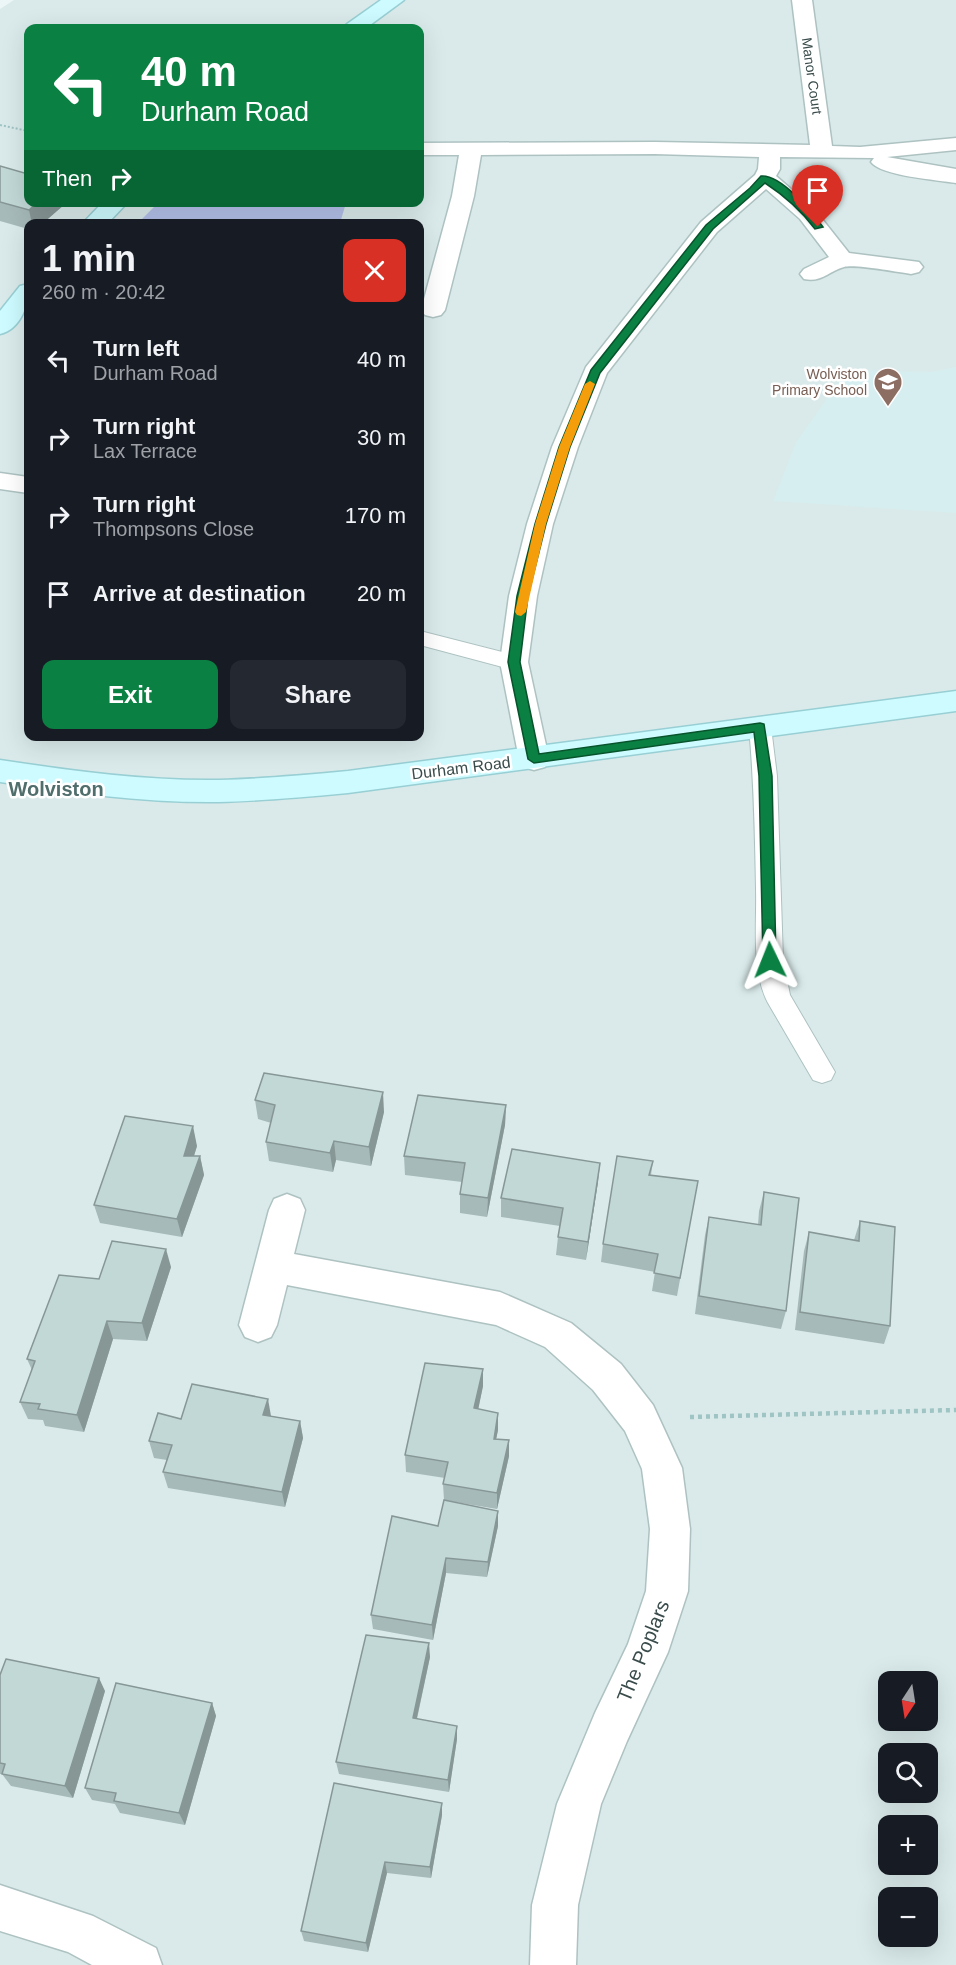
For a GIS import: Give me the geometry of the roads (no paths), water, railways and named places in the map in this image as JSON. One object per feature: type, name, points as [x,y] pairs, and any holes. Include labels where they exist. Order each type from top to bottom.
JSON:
[{"type":"street","points":[[360,24],[394,0]]},
{"type":"street","name":"Manor Court","points":[[801,0],[822,152]]},
{"type":"street","points":[[424,149],[655,148],[860,153],[956,144]]},
{"type":"street","points":[[433,310],[463,196],[471,150]]},
{"type":"street","points":[[534,759],[514,662],[523,596],[540,524],[565,447],[595,372],[709,227],[764,178],[769,169],[770,150]]},
{"type":"street","points":[[860,153],[894,166],[956,177]]},
{"type":"street","points":[[764,178],[806,210],[842,259]]},
{"type":"street","points":[[98,219],[112,207]]},
{"type":"street","points":[[812,274],[842,259],[911,267]]},
{"type":"street","points":[[0,327],[24,296]]},
{"type":"street","points":[[0,481],[24,485]]},
{"type":"street","name":"Durham Road","points":[[0,771],[174,790],[250,790],[368,779],[534,759],[956,701]]},
{"type":"street","points":[[258,1325],[287,1210]]},
{"type":"street","name":"The Poplars","points":[[273,1266],[500,1309],[558,1335],[607,1377],[639,1418],[663,1468],[670,1530],[667,1591],[647,1652],[610,1728],[579,1804],[555,1905],[553,1965]]},
{"type":"street","points":[[0,1908],[77,1932],[139,1965]]},
{"type":"lane","points":[[424,639],[514,662]]},
{"type":"lane","points":[[760,727],[765,776],[770,960],[777,996],[822,1072]]},
{"type":"place","name":"Wolviston Primary School","points":[[888,408]]},
{"type":"district","name":"Wolviston","points":[[56,789]]}]
